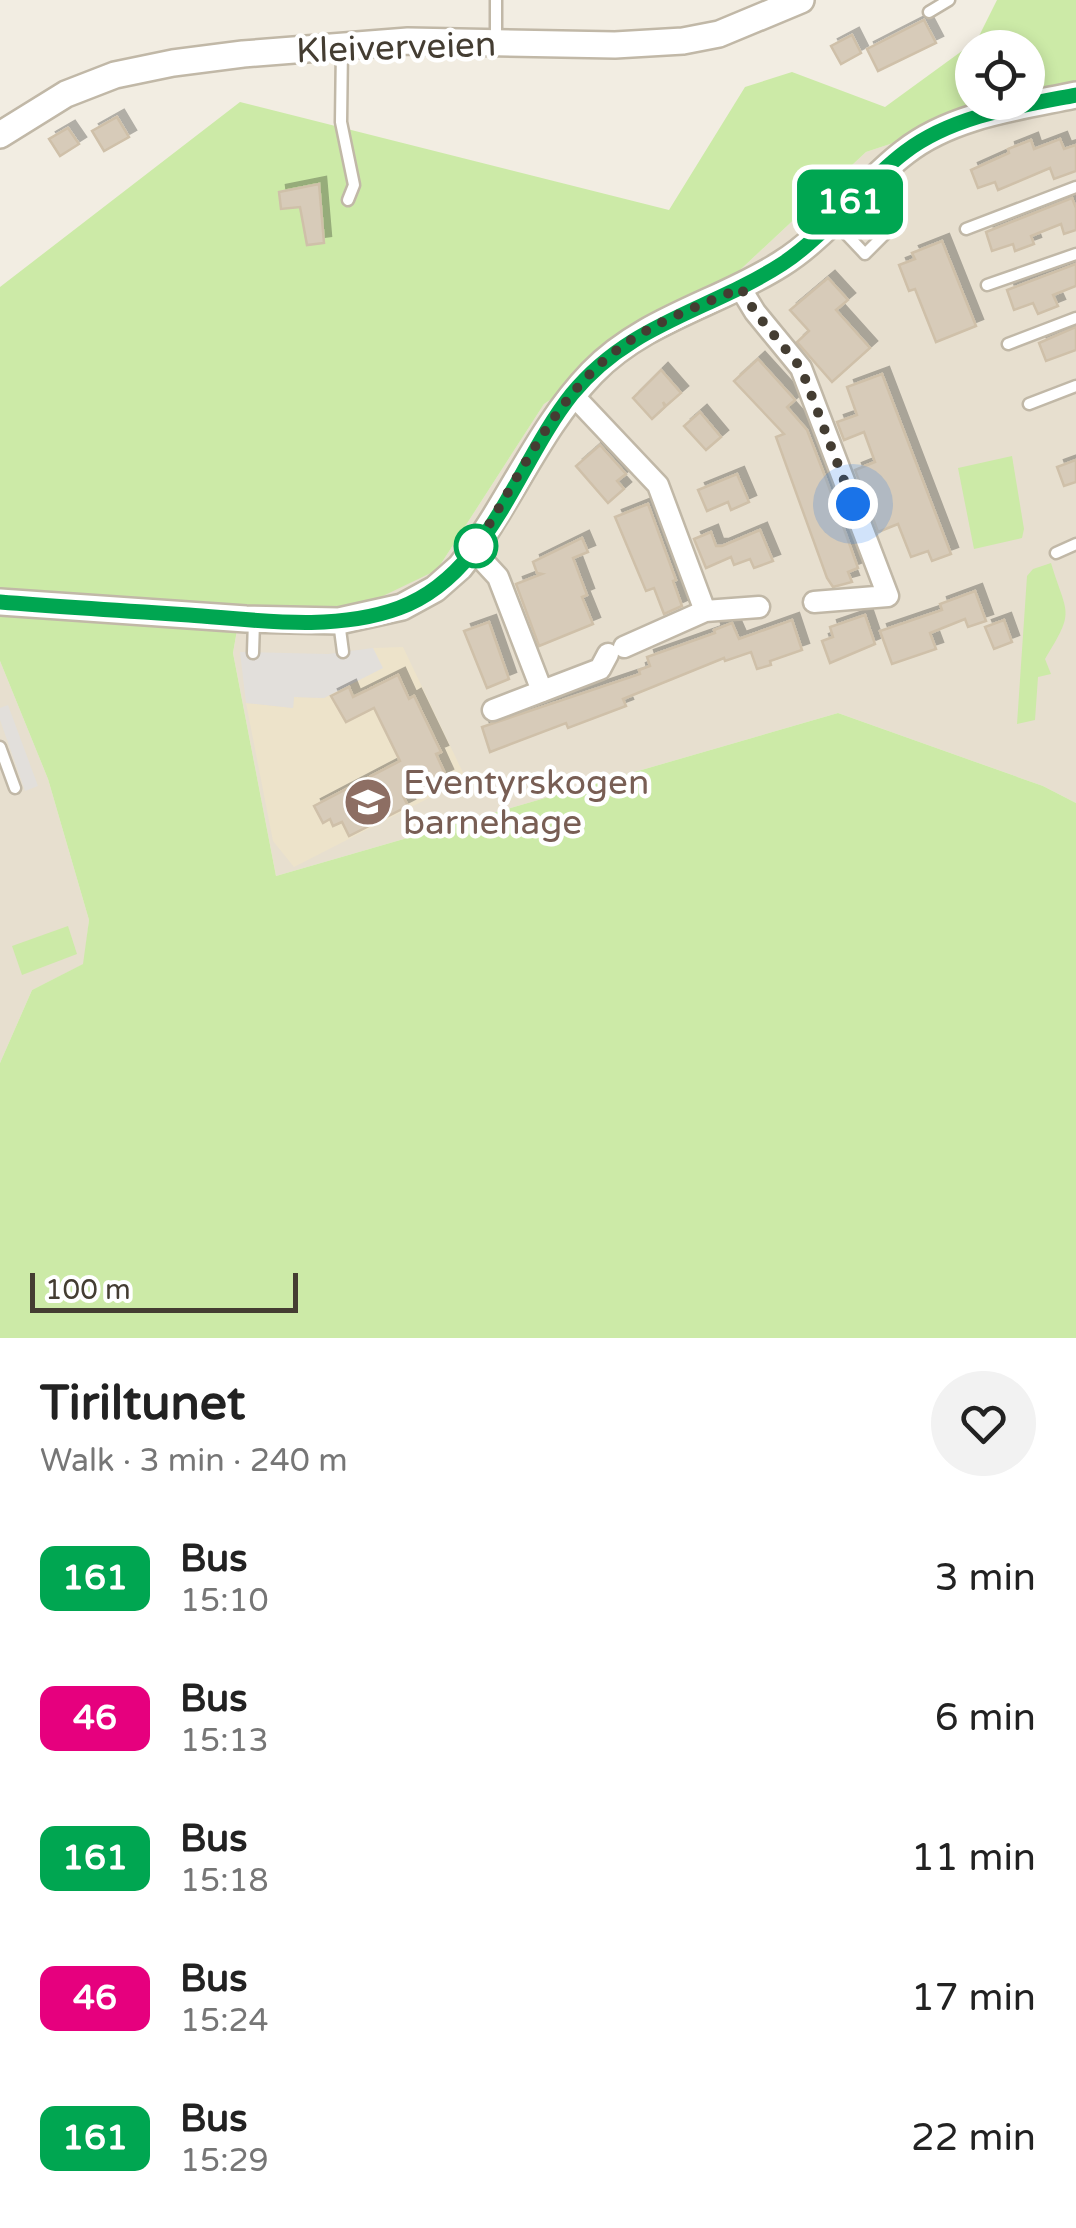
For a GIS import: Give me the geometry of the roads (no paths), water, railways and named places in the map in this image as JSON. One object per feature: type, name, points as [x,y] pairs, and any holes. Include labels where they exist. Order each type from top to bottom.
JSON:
[{"type":"street","name":"Kleiverveien","points":[[0,135],[66,94],[115,75],[174,63],[408,41],[616,45],[683,41],[718,34],[801,0]]},
{"type":"street","points":[[0,602],[254,620],[339,622],[402,608],[436,589],[473,550],[572,394],[615,351],[642,333],[741,288],[786,261],[906,150],[929,136],[1017,107],[1076,95]]},
{"type":"street","points":[[741,288],[755,312],[801,368],[888,596],[814,602]]},
{"type":"street","points":[[572,394],[658,485],[704,611]]},
{"type":"street","points":[[473,550],[498,577],[542,691]]},
{"type":"street","points":[[493,710],[600,670],[616,650],[704,611],[760,606]]},
{"type":"lane","points":[[496,0],[496,42]]},
{"type":"lane","points":[[928,12],[948,0]]},
{"type":"lane","points":[[342,46],[341,122],[354,184],[348,200]]},
{"type":"lane","points":[[966,229],[1076,187]]},
{"type":"lane","points":[[832,220],[865,254],[899,220]]},
{"type":"lane","points":[[986,285],[1076,254]]},
{"type":"lane","points":[[1008,344],[1076,318]]},
{"type":"lane","points":[[1029,404],[1076,386]]},
{"type":"lane","points":[[1056,554],[1076,544]]},
{"type":"lane","points":[[254,620],[254,653]]},
{"type":"lane","points":[[339,622],[342,652]]},
{"type":"lane","points":[[0,746],[16,788]]},
{"type":"place","name":"Eventyrskogen barnehage","points":[[368,802]]}]
